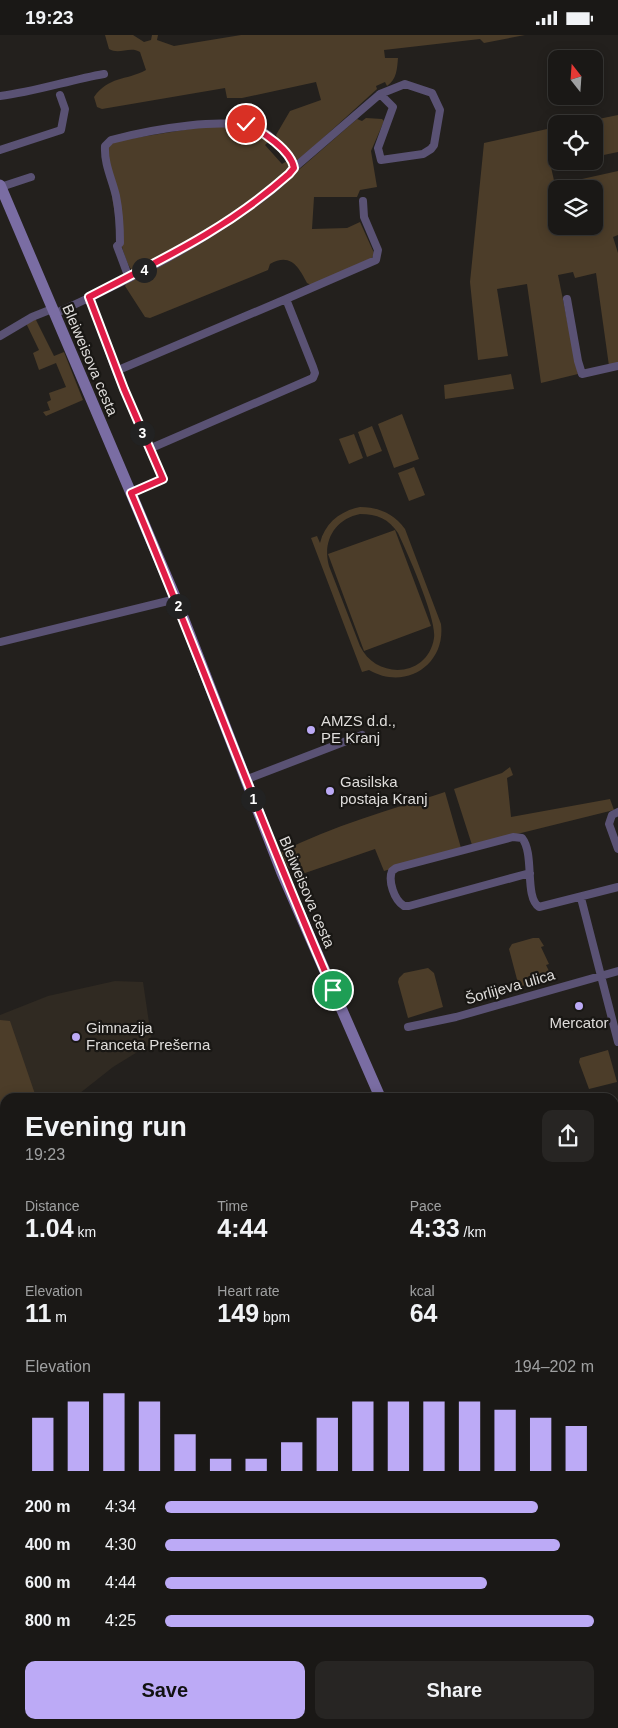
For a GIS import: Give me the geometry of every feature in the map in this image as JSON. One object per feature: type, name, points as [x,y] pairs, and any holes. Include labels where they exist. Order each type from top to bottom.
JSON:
[{"type":"main road","name":"Bleiweisova cesta","points":[[0,186],[176,599],[282,873],[378,1093]]},
{"type":"street","points":[[0,96],[30,92],[72,80],[104,74]]},
{"type":"street","points":[[0,336],[32,317],[89,297],[129,278],[218,229],[273,189],[294,168],[380,94],[405,84],[432,93],[440,110],[434,145],[431,149],[423,154],[381,159],[378,148],[393,107],[380,94]]},
{"type":"street","points":[[0,150],[61,130],[65,109],[60,95]]},
{"type":"street","points":[[129,278],[117,246],[120,243],[120,220],[116,195],[104,159],[105,146],[111,140],[201,124],[246,124],[265,132],[293,163],[294,168]]},
{"type":"street","name":"Bleiweisova cesta","points":[[0,186],[31,177]]},
{"type":"street","points":[[116,371],[376,260],[378,249],[364,217],[363,201]]},
{"type":"street","points":[[89,297],[116,371],[163,479],[131,493]]},
{"type":"street","points":[[149,449],[313,378],[316,373],[314,367],[286,299]]},
{"type":"street","points":[[567,299],[582,374],[618,366]]},
{"type":"street","points":[[0,642],[176,599]]},
{"type":"street","points":[[245,780],[362,735]]},
{"type":"street","points":[[618,812],[610,820],[618,848]]},
{"type":"street","points":[[530,873],[409,906],[404,906],[397,900],[390,879],[392,871],[396,868],[513,837],[524,841],[530,873],[534,902],[539,907],[618,887]]},
{"type":"street","points":[[580,898],[618,1042]]},
{"type":"street","name":"Šorlijeva ulica","points":[[408,1027],[456,1017],[618,971]]},
{"type":"shaded area","points":[[105,35],[133,35],[144,42],[151,40],[152,35],[158,35],[157,40],[174,46],[241,35],[525,35],[484,43],[480,39],[384,50],[385,58],[398,58],[396,74],[393,80],[387,86],[385,82],[376,86],[377,89],[300,159],[296,160],[278,141],[276,135],[290,111],[321,100],[316,82],[242,98],[227,98],[225,88],[102,109],[97,107],[94,97],[100,90],[112,82],[146,70],[140,52],[136,50],[113,51],[109,49]]},
{"type":"shaded area","points":[[618,115],[618,152],[603,155],[603,118]]},
{"type":"shaded area","points":[[366,118],[382,119],[384,121],[371,151],[377,187],[360,190],[357,197],[314,197],[312,229],[347,228],[360,222],[374,253],[372,258],[311,285],[307,283],[293,263],[284,260],[277,261],[270,264],[268,270],[150,318],[145,317],[125,286],[126,284],[286,181],[357,119],[362,121]]},
{"type":"shaded area","points":[[227,126],[251,131],[270,140],[265,145],[282,164],[287,161],[290,167],[288,171],[239,212],[183,246],[132,270],[127,262],[119,235],[106,158],[107,146],[122,140],[202,127]]},
{"type":"shaded area","points":[[548,129],[548,170],[552,170],[554,180],[548,180],[548,235],[603,235],[603,180],[578,180],[618,171],[618,235],[613,237],[618,253],[618,364],[609,366],[596,273],[575,278],[573,272],[558,275],[578,374],[541,383],[527,284],[497,289],[508,356],[478,360],[470,282],[484,143]]},
{"type":"shaded area","points":[[35,318],[54,356],[64,352],[83,400],[46,416],[43,412],[50,410],[47,402],[51,400],[49,393],[66,387],[56,363],[39,370],[33,353],[39,350],[26,323]]},
{"type":"shaded area","points":[[511,374],[514,389],[445,399],[444,385]]},
{"type":"shaded area","points":[[402,414],[419,459],[394,468],[378,424]]},
{"type":"shaded area","points":[[372,426],[382,451],[367,457],[358,432]]},
{"type":"shaded area","points":[[354,434],[363,458],[349,464],[339,439]]},
{"type":"shaded area","points":[[414,467],[425,495],[409,501],[398,473]]},
{"type":"shaded area","points":[[360,507],[374,508],[386,512],[405,529],[441,624],[441,639],[437,651],[430,662],[420,670],[409,675],[396,677],[383,676],[369,670],[362,672],[311,538],[317,536],[320,543],[326,529],[334,519]],"holes":[[[366,514],[382,518],[391,524],[398,533],[420,585],[434,629],[434,638],[430,651],[422,661],[412,667],[401,670],[377,665],[360,646],[329,566],[327,548],[332,533],[337,526],[351,517]]]},
{"type":"shaded area","points":[[395,530],[431,626],[364,651],[328,554]]},
{"type":"shaded area","points":[[510,767],[513,775],[507,778],[511,817],[610,799],[614,810],[472,845],[454,789],[502,773]]},
{"type":"shaded area","points":[[445,792],[461,848],[384,871],[375,849],[305,873],[294,874],[287,866],[281,852],[341,826]]},
{"type":"shaded area","points":[[539,938],[544,946],[541,947],[549,964],[546,965],[549,971],[551,971],[552,977],[519,987],[509,949],[512,944]]},
{"type":"shaded area","points":[[428,968],[434,973],[443,1007],[408,1018],[398,982],[399,978],[404,973]]},
{"type":"shaded area","name":"Gimnazija Franceta Prešerna","points":[[115,981],[143,982],[152,1043],[113,1067],[80,1093],[0,1093],[0,1015],[48,996]]},
{"type":"shaded area","points":[[0,1020],[10,1021],[35,1093],[0,1093]]},
{"type":"shaded area","points":[[608,1050],[617,1082],[589,1089],[579,1062],[580,1058]]},
{"type":"place","name":"AMZS d.d., PE Kranj","points":[[311,730]]},
{"type":"place","name":"Gasilska postaja Kranj","points":[[330,791]]},
{"type":"place","name":"Mercator","points":[[579,1006]]},
{"type":"place","name":"Gimnazija Franceta Prešerna","points":[[76,1037]]},
{"type":"route","points":[[246,124],[265,132],[293,163],[294,168],[289,174],[255,203],[218,229],[129,278],[89,297],[116,371],[163,479],[131,493],[176,599],[267,836],[333,990]]}]
